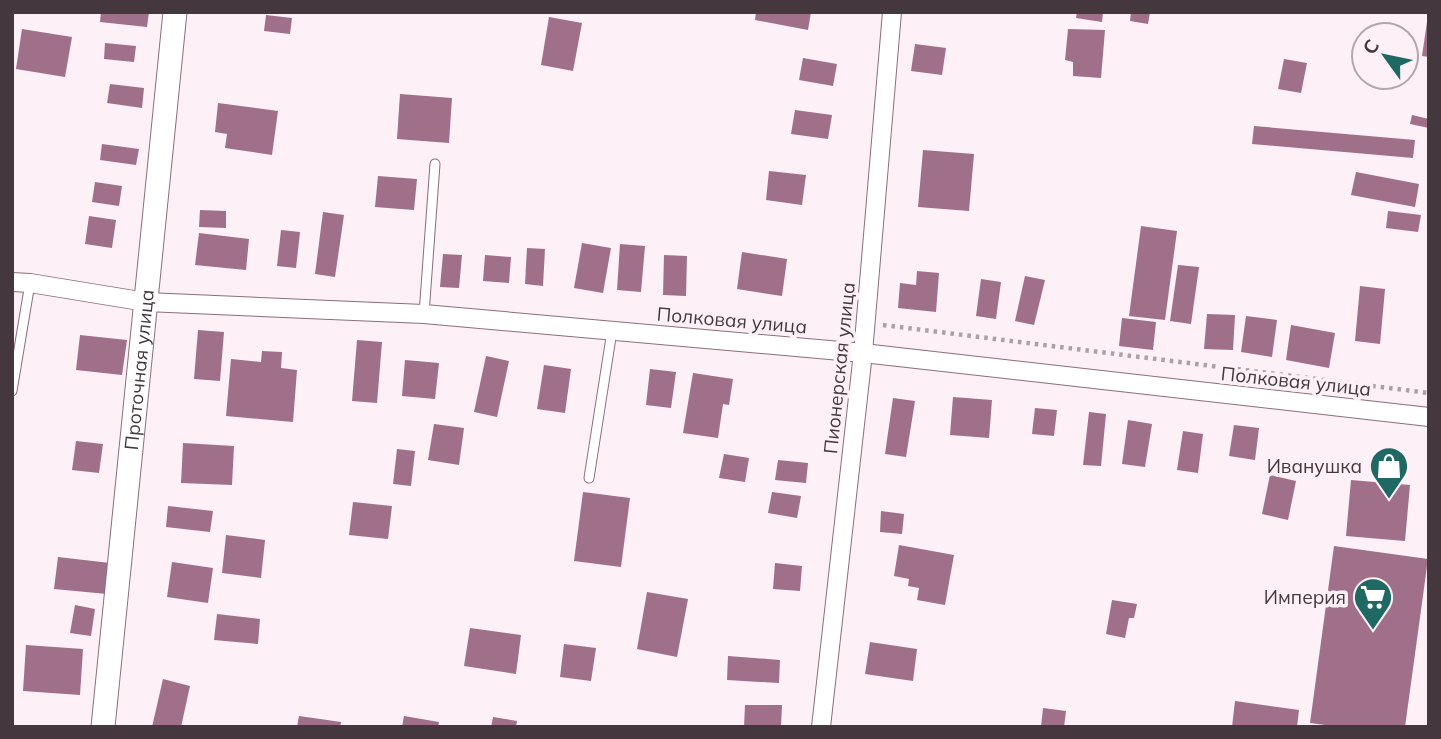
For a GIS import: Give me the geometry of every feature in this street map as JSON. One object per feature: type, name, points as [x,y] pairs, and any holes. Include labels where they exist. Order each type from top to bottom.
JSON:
[{"type":"street","name":"Проточная улица","points":[[103,727],[175,12]]},
{"type":"street","name":"Пионерская улица","points":[[821,727],[863,353],[892,12]]},
{"type":"street","name":"Полковая улица","points":[[21,283],[146,302],[424,314],[863,353],[1429,417]]},
{"type":"lane","points":[[424,314],[435,164]]},
{"type":"lane","name":"Полковая улица","points":[[12,391],[21,283]]},
{"type":"lane","points":[[589,478],[612,331]]},
{"type":"path","points":[[865,323],[1429,393]]},
{"type":"building","points":[[101,12],[149,12],[147,27],[100,22]]},
{"type":"building","points":[[756,12],[811,12],[808,30],[755,20]]},
{"type":"building","points":[[1077,12],[1103,12],[1102,22],[1076,18]]},
{"type":"building","points":[[1131,12],[1150,12],[1148,24],[1130,21]]},
{"type":"building","points":[[266,15],[292,18],[290,34],[264,31]]},
{"type":"building","points":[[549,17],[582,23],[573,71],[541,65]]},
{"type":"building","points":[[1429,22],[1429,57],[1422,56]]},
{"type":"building","points":[[22,29],[72,37],[65,77],[16,69]]},
{"type":"building","points":[[1068,29],[1105,30],[1101,78],[1073,76],[1073,62],[1065,60]]},
{"type":"building","points":[[105,43],[136,46],[134,62],[104,59]]},
{"type":"building","points":[[915,44],[946,48],[942,75],[911,71]]},
{"type":"building","points":[[803,58],[837,64],[833,86],[799,80]]},
{"type":"building","points":[[1284,59],[1307,63],[1301,93],[1278,89]]},
{"type":"building","points":[[110,84],[144,88],[142,108],[107,103]]},
{"type":"building","points":[[400,94],[452,98],[449,143],[397,139]]},
{"type":"building","points":[[218,103],[278,111],[272,155],[225,148],[227,134],[215,132]]},
{"type":"building","points":[[795,110],[832,115],[828,139],[791,134]]},
{"type":"building","points":[[1412,115],[1429,119],[1429,128],[1410,124]]},
{"type":"building","points":[[1254,126],[1415,140],[1413,158],[1252,144]]},
{"type":"building","points":[[102,144],[139,149],[136,165],[100,160]]},
{"type":"building","points":[[923,150],[974,154],[969,211],[918,207]]},
{"type":"building","points":[[769,171],[806,175],[802,205],[766,200]]},
{"type":"building","points":[[1356,172],[1419,184],[1415,207],[1351,195]]},
{"type":"building","points":[[378,176],[417,179],[414,210],[375,207]]},
{"type":"building","points":[[95,182],[122,186],[119,206],[92,202]]},
{"type":"building","points":[[200,210],[226,211],[226,228],[199,227]]},
{"type":"building","points":[[1388,211],[1421,215],[1418,232],[1386,228]]},
{"type":"building","points":[[323,212],[344,215],[335,277],[315,274]]},
{"type":"building","points":[[89,216],[116,220],[112,248],[85,244]]},
{"type":"building","points":[[1141,226],[1177,231],[1165,320],[1129,316]]},
{"type":"building","points":[[281,230],[300,232],[296,268],[277,266]]},
{"type":"building","points":[[199,233],[249,239],[246,270],[195,265]]},
{"type":"building","points":[[582,243],[611,248],[603,293],[574,288]]},
{"type":"building","points":[[620,244],[645,246],[641,292],[617,290]]},
{"type":"building","points":[[527,248],[545,249],[543,286],[525,284]]},
{"type":"building","points":[[742,252],[787,259],[782,296],[737,289]]},
{"type":"building","points":[[443,254],[462,255],[459,288],[440,287]]},
{"type":"building","points":[[485,255],[511,257],[509,283],[483,281]]},
{"type":"building","points":[[664,255],[687,256],[686,296],[663,295]]},
{"type":"building","points":[[1178,265],[1199,267],[1191,324],[1170,321]]},
{"type":"building","points":[[917,271],[939,273],[936,312],[898,308],[900,283],[916,285]]},
{"type":"building","points":[[1025,276],[1045,280],[1034,325],[1015,321]]},
{"type":"building","points":[[981,279],[1001,282],[996,319],[976,316]]},
{"type":"building","points":[[1360,286],[1385,289],[1380,344],[1355,341]]},
{"type":"building","points":[[1207,314],[1235,315],[1233,350],[1204,349]]},
{"type":"building","points":[[1246,316],[1277,320],[1272,357],[1241,352]]},
{"type":"building","points":[[1122,318],[1156,322],[1153,350],[1119,346]]},
{"type":"building","points":[[1291,325],[1335,333],[1329,368],[1286,360]]},
{"type":"building","points":[[198,330],[224,332],[220,381],[194,379]]},
{"type":"building","points":[[80,335],[127,340],[122,375],[76,370]]},
{"type":"building","points":[[357,340],[382,342],[377,403],[352,401]]},
{"type":"building","points":[[262,351],[282,352],[281,368],[297,370],[293,422],[226,416],[231,359],[261,362]]},
{"type":"building","points":[[486,356],[509,361],[497,417],[474,412]]},
{"type":"building","points":[[405,360],[439,363],[435,399],[402,396]]},
{"type":"building","points":[[544,365],[571,369],[565,413],[537,409]]},
{"type":"building","points":[[650,369],[676,372],[671,408],[646,405]]},
{"type":"building","points":[[693,373],[733,379],[729,405],[723,404],[718,438],[683,433]]},
{"type":"building","points":[[953,397],[992,400],[989,438],[950,435]]},
{"type":"building","points":[[893,398],[915,401],[906,457],[885,454]]},
{"type":"building","points":[[1035,408],[1057,410],[1054,436],[1032,434]]},
{"type":"building","points":[[1089,412],[1106,414],[1101,466],[1083,465]]},
{"type":"building","points":[[1128,420],[1152,424],[1145,467],[1122,464]]},
{"type":"building","points":[[434,424],[464,428],[459,465],[428,460]]},
{"type":"building","points":[[1234,425],[1259,428],[1255,460],[1229,456]]},
{"type":"building","points":[[1183,431],[1203,434],[1198,473],[1177,470]]},
{"type":"building","points":[[76,441],[103,444],[99,473],[72,470]]},
{"type":"building","points":[[183,443],[234,446],[232,485],[181,483]]},
{"type":"building","points":[[397,449],[415,451],[411,486],[393,484]]},
{"type":"building","points":[[724,454],[749,458],[745,482],[719,478]]},
{"type":"building","points":[[778,460],[808,463],[806,483],[775,480]]},
{"type":"building","points":[[1270,475],[1296,481],[1288,520],[1262,514]]},
{"type":"building","points":[[1351,480],[1410,485],[1405,541],[1346,536]]},
{"type":"building","points":[[583,492],[630,498],[621,567],[574,561]]},
{"type":"building","points":[[772,492],[801,496],[797,518],[768,513]]},
{"type":"building","points":[[353,502],[392,506],[388,539],[349,535]]},
{"type":"building","points":[[168,506],[213,511],[210,532],[166,527]]},
{"type":"building","points":[[881,511],[904,514],[902,534],[880,532]]},
{"type":"building","points":[[226,535],[265,540],[261,578],[222,573]]},
{"type":"building","points":[[899,545],[954,555],[945,605],[917,600],[919,588],[908,586],[909,579],[894,576]]},
{"type":"building","points":[[1334,546],[1428,559],[1405,727],[1340,727],[1310,723]]},
{"type":"building","points":[[58,557],[110,563],[107,594],[54,589]]},
{"type":"building","points":[[172,562],[213,568],[208,603],[167,597]]},
{"type":"building","points":[[775,563],[802,566],[800,591],[773,589]]},
{"type":"building","points":[[647,592],[688,599],[677,657],[637,649]]},
{"type":"building","points":[[1112,600],[1137,604],[1134,618],[1129,618],[1125,638],[1106,634]]},
{"type":"building","points":[[75,605],[95,609],[91,636],[70,633]]},
{"type":"building","points":[[217,614],[260,619],[258,644],[214,640]]},
{"type":"building","points":[[470,628],[521,635],[516,674],[464,666]]},
{"type":"building","points":[[870,642],[917,649],[913,681],[865,674]]},
{"type":"building","points":[[564,644],[596,648],[591,681],[560,677]]},
{"type":"building","points":[[26,645],[83,649],[80,695],[23,691]]},
{"type":"building","points":[[728,656],[780,660],[779,683],[727,680]]},
{"type":"building","points":[[163,679],[190,686],[181,727],[152,727]]},
{"type":"building","points":[[1235,701],[1299,710],[1297,727],[1232,727]]},
{"type":"building","points":[[745,705],[782,705],[781,727],[744,727]]},
{"type":"building","points":[[1043,708],[1066,711],[1064,727],[1041,727]]},
{"type":"building","points":[[299,716],[341,722],[340,727],[297,727]]},
{"type":"building","points":[[404,716],[439,722],[438,727],[402,727]]},
{"type":"building","points":[[493,717],[517,721],[516,727],[491,727]]},
{"type":"place","name":"Иванушка","points":[[1389,500]]},
{"type":"place","name":"Империя","points":[[1373,631]]}]
